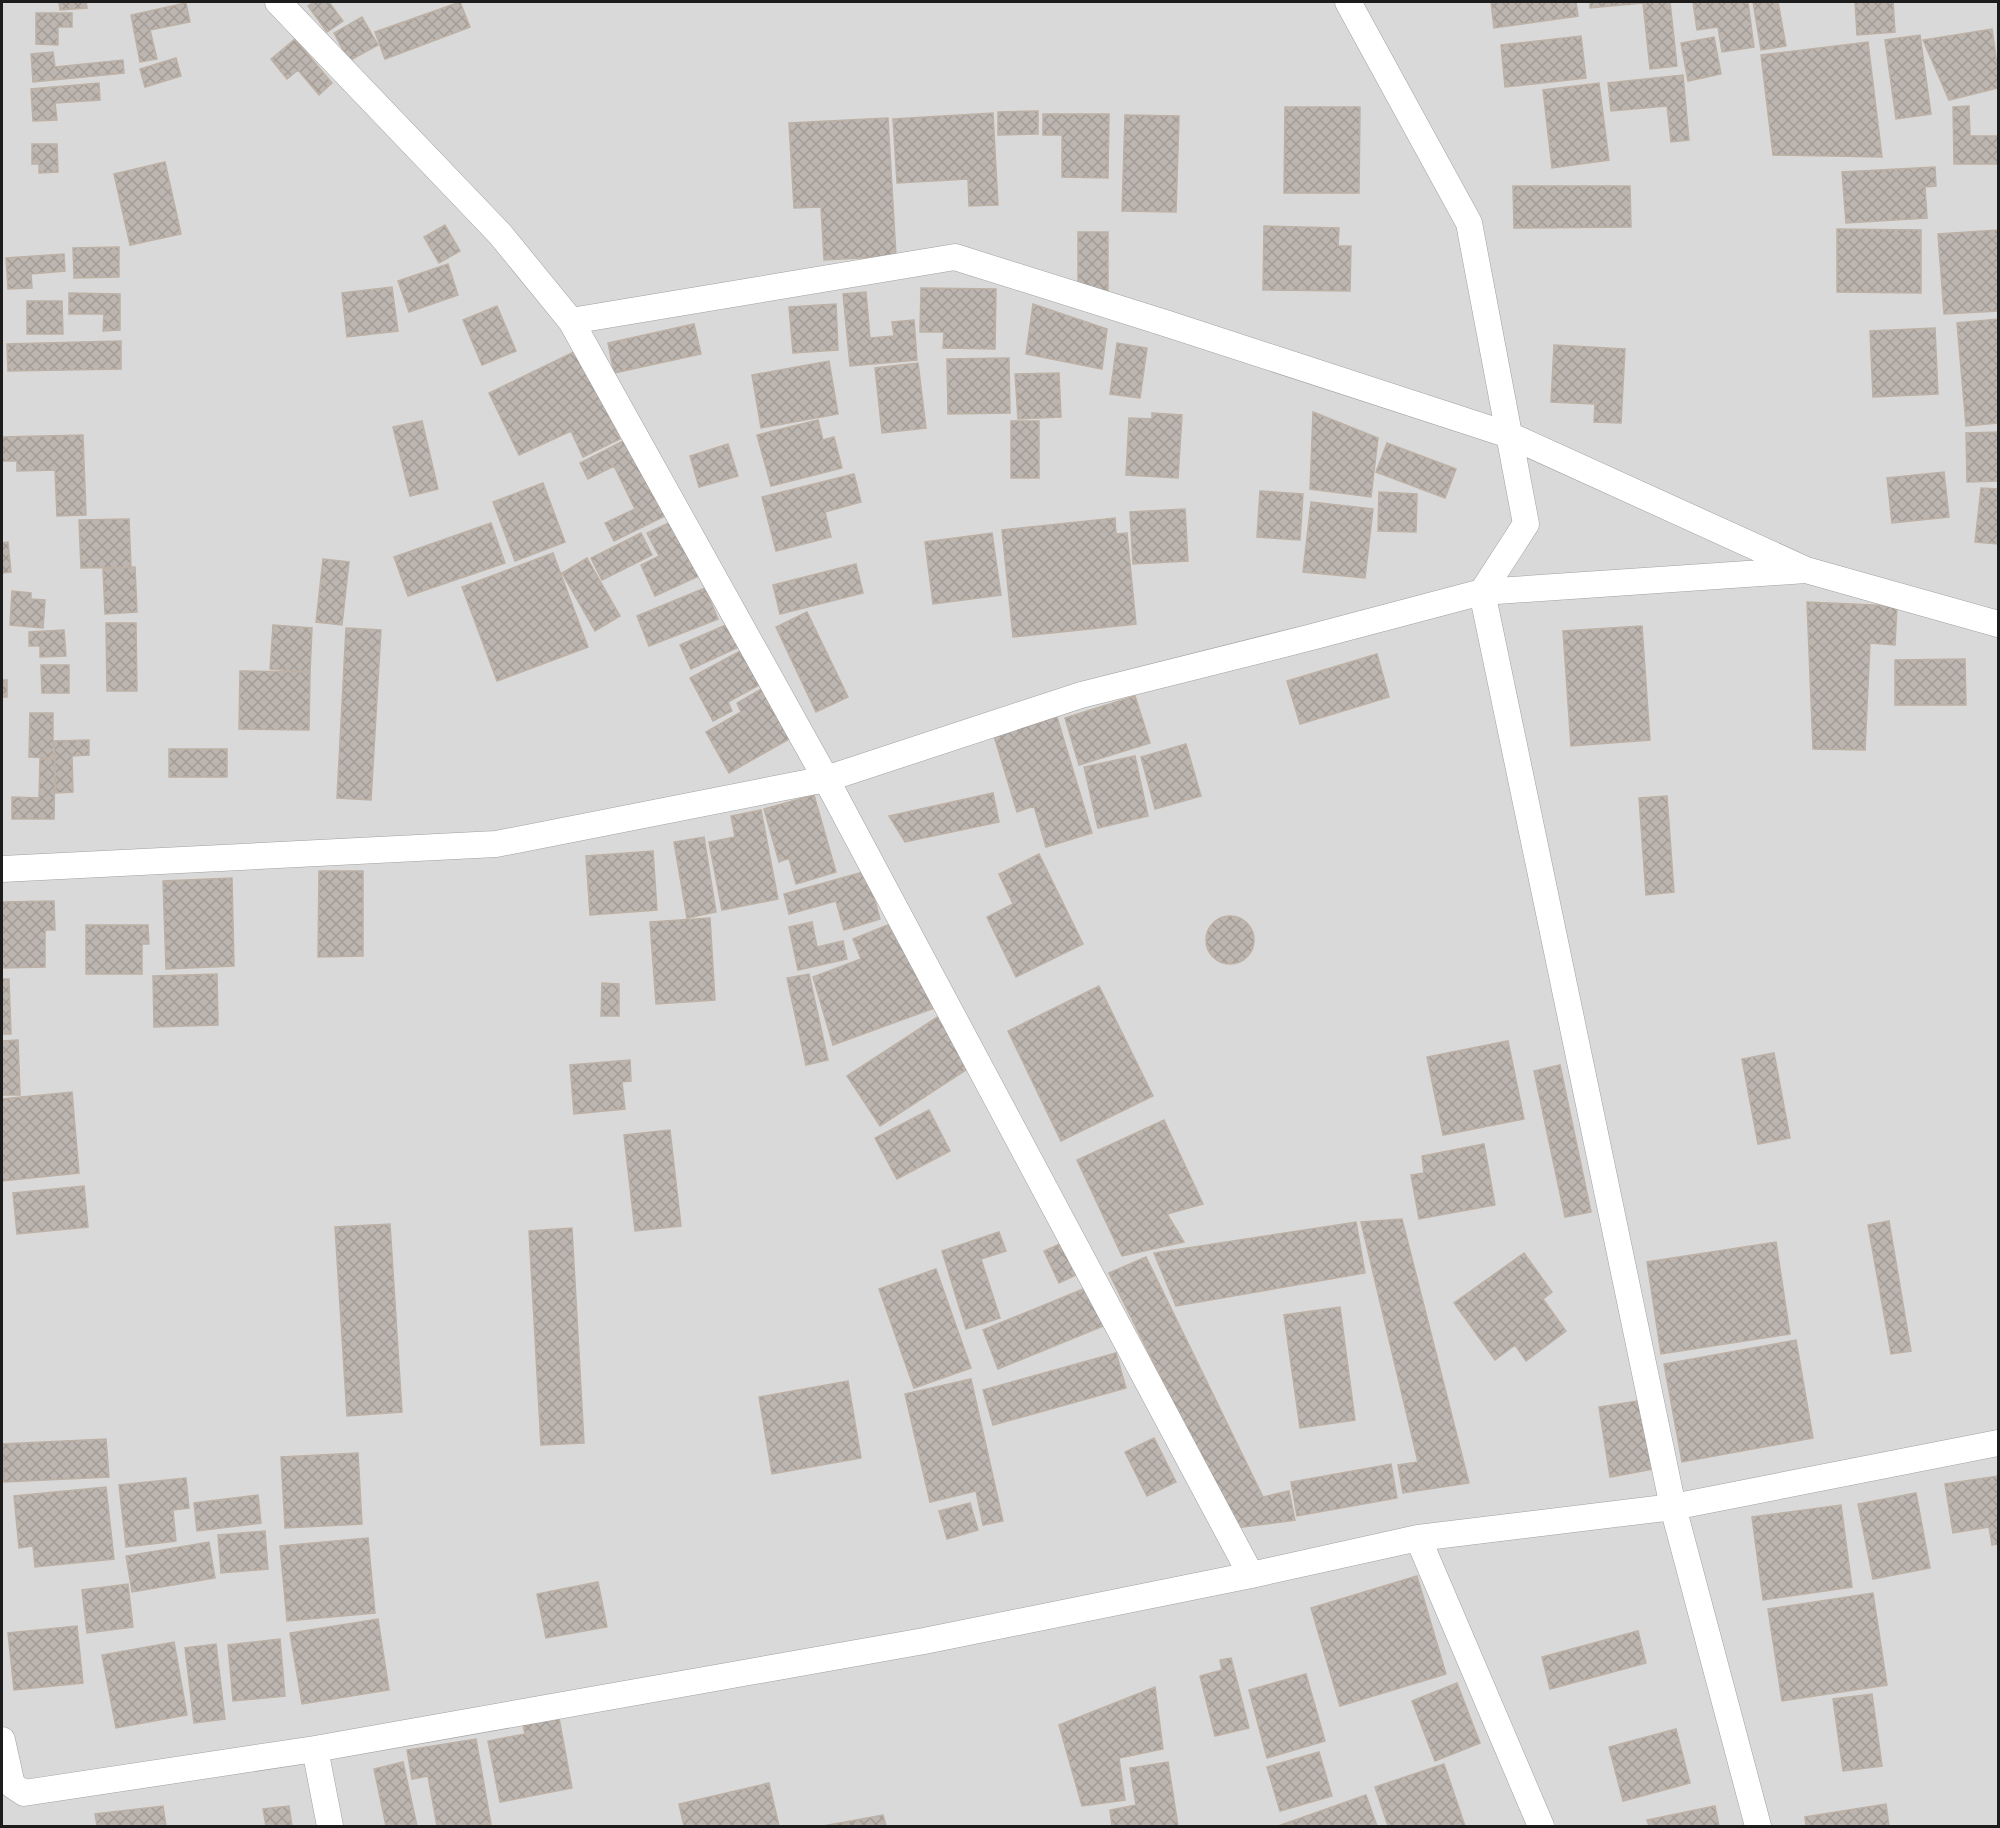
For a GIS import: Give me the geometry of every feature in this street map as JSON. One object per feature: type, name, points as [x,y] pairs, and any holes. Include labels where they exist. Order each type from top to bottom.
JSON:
[{"type":"street","points":[[278,2],[500,234],[571,321],[826,779],[1251,1575]]},
{"type":"street","points":[[1348,2],[1469,223],[1527,524],[1482,592],[1673,1507],[1758,1827]]},
{"type":"street","points":[[571,321],[956,256],[1509,435],[1806,570],[1998,624]]},
{"type":"street","points":[[2,869],[496,844],[826,779],[1081,695],[1482,592],[1806,570]]},
{"type":"street","points":[[2,1740],[12,1785],[24,1793],[315,1749],[924,1641],[1251,1575],[1418,1538],[1673,1507],[1998,1443]]},
{"type":"street","points":[[1418,1538],[1541,1827]]},
{"type":"street","points":[[315,1749],[330,1827]]},
{"type":"shaded area","points":[[2,2],[1998,2],[1998,1826],[2,1826]]},
{"type":"building","points":[[59,2],[86,2],[87,8],[60,10]]},
{"type":"building","points":[[314,2],[329,2],[343,21],[327,32],[308,6]]},
{"type":"building","points":[[460,2],[470,27],[385,59],[375,32]]},
{"type":"building","points":[[1491,2],[1576,2],[1578,16],[1494,28]]},
{"type":"building","points":[[1590,2],[1670,2],[1677,66],[1650,69],[1643,3],[1590,8]]},
{"type":"building","points":[[1693,2],[1748,2],[1754,47],[1722,52],[1718,27],[1697,30]]},
{"type":"building","points":[[1753,2],[1778,2],[1786,46],[1761,50]]},
{"type":"building","points":[[1855,2],[1893,2],[1895,32],[1857,35]]},
{"type":"building","points":[[186,3],[190,22],[150,30],[157,59],[140,62],[131,15]]},
{"type":"building","points":[[36,13],[72,13],[72,27],[58,27],[58,45],[36,44]]},
{"type":"building","points":[[362,17],[378,45],[349,61],[334,33]]},
{"type":"building","points":[[1992,29],[1998,88],[1949,100],[1923,40]]},
{"type":"building","points":[[1920,35],[1931,114],[1896,119],[1885,40]]},
{"type":"building","points":[[1581,36],[1586,78],[1505,87],[1501,45]]},
{"type":"building","points":[[1714,37],[1721,74],[1688,81],[1681,43]]},
{"type":"building","points":[[295,39],[332,83],[319,95],[298,70],[287,79],[271,59]]},
{"type":"building","points":[[1868,42],[1882,157],[1773,155],[1761,55]]},
{"type":"building","points":[[53,52],[55,67],[123,60],[124,73],[33,82],[31,54]]},
{"type":"building","points":[[176,58],[181,76],[145,87],[140,69]]},
{"type":"building","points":[[1683,75],[1689,140],[1671,142],[1667,106],[1611,111],[1608,83]]},
{"type":"building","points":[[99,83],[100,100],[55,103],[57,120],[33,121],[31,89]]},
{"type":"building","points":[[1599,83],[1609,160],[1552,168],[1543,90]]},
{"type":"building","points":[[1969,106],[1970,136],[1998,136],[1998,164],[1954,164],[1953,107]]},
{"type":"building","points":[[1285,107],[1360,107],[1359,193],[1284,193]]},
{"type":"building","points":[[1038,111],[1038,134],[998,135],[998,112]]},
{"type":"building","points":[[993,113],[998,205],[969,206],[968,179],[897,183],[893,119]]},
{"type":"building","points":[[1043,114],[1109,114],[1108,178],[1062,177],[1062,135],[1043,135]]},
{"type":"building","points":[[1125,115],[1179,116],[1176,212],[1122,211]]},
{"type":"building","points":[[888,118],[896,256],[824,260],[821,207],[794,208],[789,123]]},
{"type":"building","points":[[32,144],[57,144],[58,172],[39,173],[39,164],[32,164]]},
{"type":"building","points":[[165,162],[181,234],[130,245],[114,174]]},
{"type":"building","points":[[1935,167],[1936,186],[1925,187],[1927,218],[1846,223],[1842,172]]},
{"type":"building","points":[[1513,186],[1630,186],[1631,227],[1514,228]]},
{"type":"building","points":[[445,225],[460,251],[439,263],[424,237]]},
{"type":"building","points":[[1264,226],[1339,228],[1338,246],[1351,246],[1350,291],[1263,290]]},
{"type":"building","points":[[1837,229],[1921,230],[1921,293],[1837,292]]},
{"type":"building","points":[[1998,230],[1998,311],[1944,314],[1938,234]]},
{"type":"building","points":[[1078,232],[1108,232],[1108,291],[1078,291]]},
{"type":"building","points":[[119,247],[119,277],[74,278],[73,248]]},
{"type":"building","points":[[64,254],[65,271],[31,274],[32,288],[8,289],[6,258]]},
{"type":"building","points":[[448,264],[458,295],[409,312],[398,281]]},
{"type":"building","points":[[392,287],[398,331],[347,337],[342,293]]},
{"type":"building","points":[[921,288],[996,289],[995,349],[943,348],[944,332],[920,332]]},
{"type":"building","points":[[866,292],[870,338],[894,336],[892,322],[914,320],[917,360],[850,366],[843,294]]},
{"type":"building","points":[[69,293],[120,294],[120,330],[103,331],[104,314],[69,314]]},
{"type":"building","points":[[27,301],[62,301],[63,334],[27,334]]},
{"type":"building","points":[[836,304],[838,350],[793,353],[789,307]]},
{"type":"building","points":[[1033,304],[1107,329],[1102,369],[1026,354]]},
{"type":"building","points":[[497,306],[516,351],[482,365],[463,320]]},
{"type":"building","points":[[1998,319],[1998,423],[1966,426],[1957,323]]},
{"type":"building","points":[[694,324],[701,354],[614,373],[608,343]]},
{"type":"building","points":[[1935,328],[1938,394],[1873,397],[1870,331]]},
{"type":"building","points":[[121,341],[121,369],[8,371],[7,344]]},
{"type":"building","points":[[1117,343],[1147,348],[1140,398],[1110,394]]},
{"type":"building","points":[[1554,345],[1625,349],[1621,423],[1594,422],[1595,404],[1551,402]]},
{"type":"building","points":[[578,350],[620,439],[583,457],[571,431],[519,455],[489,393]]},
{"type":"building","points":[[1009,358],[1010,413],[948,414],[947,359]]},
{"type":"building","points":[[829,361],[838,414],[761,428],[752,375]]},
{"type":"building","points":[[918,363],[926,428],[882,433],[875,368]]},
{"type":"building","points":[[1059,373],[1061,417],[1018,419],[1015,374]]},
{"type":"building","points":[[1313,412],[1378,438],[1371,497],[1310,489]]},
{"type":"building","points":[[1152,413],[1182,415],[1178,478],[1126,475],[1129,418],[1152,419]]},
{"type":"building","points":[[818,420],[823,440],[834,437],[842,468],[771,486],[757,435]]},
{"type":"building","points":[[422,421],[438,489],[410,496],[393,427]]},
{"type":"building","points":[[1011,421],[1039,421],[1039,478],[1011,478]]},
{"type":"building","points":[[1998,432],[1998,481],[1967,482],[1966,433]]},
{"type":"building","points":[[83,435],[86,515],[57,516],[55,470],[17,471],[17,461],[2,461],[2,437]]},
{"type":"building","points":[[627,439],[665,516],[614,541],[605,523],[635,509],[614,466],[588,479],[580,463]]},
{"type":"building","points":[[1387,443],[1456,469],[1445,498],[1376,472]]},
{"type":"building","points":[[728,444],[738,476],[699,487],[690,456]]},
{"type":"building","points":[[1944,472],[1949,517],[1892,523],[1887,478]]},
{"type":"building","points":[[854,474],[861,502],[825,512],[831,537],[776,551],[762,497]]},
{"type":"building","points":[[543,483],[565,542],[515,561],[493,502]]},
{"type":"building","points":[[1981,488],[1998,489],[1998,544],[1975,542]]},
{"type":"building","points":[[1260,491],[1303,494],[1300,540],[1257,537]]},
{"type":"building","points":[[1379,492],[1417,494],[1416,532],[1378,531]]},
{"type":"building","points":[[1311,502],[1373,509],[1365,578],[1303,572]]},
{"type":"building","points":[[1185,509],[1188,561],[1133,564],[1130,512]]},
{"type":"building","points":[[1115,518],[1116,534],[1127,533],[1136,624],[1013,637],[1002,530]]},
{"type":"building","points":[[129,519],[131,567],[81,568],[79,520]]},
{"type":"building","points":[[673,521],[699,576],[655,596],[641,565],[659,556],[647,533]]},
{"type":"building","points":[[491,523],[505,563],[408,596],[394,557]]},
{"type":"building","points":[[641,533],[652,555],[602,580],[591,558]]},
{"type":"building","points":[[992,533],[1001,595],[933,604],[925,542]]},
{"type":"building","points":[[8,542],[11,572],[2,573],[2,543]]},
{"type":"building","points":[[553,553],[588,647],[497,681],[462,587]]},
{"type":"building","points":[[587,558],[620,616],[595,631],[562,573]]},
{"type":"building","points":[[323,559],[349,562],[342,625],[316,622]]},
{"type":"building","points":[[856,564],[863,593],[780,614],[773,585]]},
{"type":"building","points":[[135,567],[137,612],[105,614],[103,569]]},
{"type":"building","points":[[705,588],[718,619],[649,646],[637,616]]},
{"type":"building","points":[[12,591],[31,593],[31,599],[45,600],[43,628],[10,625]]},
{"type":"building","points":[[1807,602],[1897,606],[1895,645],[1870,643],[1865,750],[1813,749]]},
{"type":"building","points":[[807,612],[848,697],[816,712],[776,627]]},
{"type":"building","points":[[106,623],[136,623],[137,691],[107,691]]},
{"type":"building","points":[[728,624],[739,647],[691,669],[680,645]]},
{"type":"building","points":[[273,625],[312,628],[310,672],[270,669]]},
{"type":"building","points":[[1642,626],[1650,740],[1571,746],[1563,631]]},
{"type":"building","points":[[346,628],[381,630],[371,800],[337,798]]},
{"type":"building","points":[[64,630],[66,656],[40,657],[40,646],[29,646],[29,632]]},
{"type":"building","points":[[744,649],[763,683],[728,702],[732,711],[713,721],[690,678]]},
{"type":"building","points":[[1377,654],[1389,697],[1300,724],[1287,681]]},
{"type":"building","points":[[1965,659],[1966,705],[1895,705],[1895,660]]},
{"type":"building","points":[[41,665],[69,665],[69,693],[42,693]]},
{"type":"building","points":[[240,671],[310,672],[309,730],[239,729]]},
{"type":"building","points":[[2,680],[7,680],[7,697],[2,697]]},
{"type":"building","points":[[763,688],[791,738],[729,773],[706,732],[741,712],[737,703]]},
{"type":"building","points":[[1135,696],[1150,743],[1079,765],[1065,718]]},
{"type":"building","points":[[30,713],[53,713],[53,758],[29,757]]},
{"type":"building","points":[[1057,717],[1092,833],[1046,847],[1034,806],[1017,812],[994,736]]},
{"type":"building","points":[[89,740],[89,755],[72,756],[73,792],[56,793],[54,741]]},
{"type":"building","points":[[1186,744],[1201,796],[1155,809],[1141,757]]},
{"type":"building","points":[[169,749],[227,749],[227,777],[169,777]]},
{"type":"building","points":[[1135,756],[1148,816],[1098,828],[1084,767]]},
{"type":"building","points":[[40,759],[55,759],[54,819],[12,819],[12,797],[39,798]]},
{"type":"building","points":[[993,793],[999,822],[905,842],[889,816]]},
{"type":"building","points":[[814,795],[836,872],[796,884],[789,858],[779,862],[764,809]]},
{"type":"building","points":[[1667,796],[1674,892],[1646,895],[1639,798]]},
{"type":"building","points":[[761,810],[778,899],[722,910],[709,842],[735,837],[731,816]]},
{"type":"building","points":[[704,837],[716,912],[687,918],[674,842]]},
{"type":"building","points":[[653,851],[657,910],[590,915],[586,856]]},
{"type":"building","points":[[1039,854],[1083,944],[1016,977],[987,917],[1013,904],[999,874]]},
{"type":"building","points":[[319,871],[363,871],[363,956],[318,957]]},
{"type":"building","points":[[867,871],[880,919],[844,930],[836,901],[789,914],[784,894]]},
{"type":"building","points":[[232,878],[234,966],[166,969],[163,881]]},
{"type":"building","points":[[54,901],[55,930],[45,930],[45,967],[2,968],[2,902]]},
{"type":"building","points":[[1230,916],[1247,923],[1254,940],[1247,957],[1230,964],[1213,957],[1206,940],[1213,923]]},
{"type":"building","points":[[710,918],[715,1000],[656,1004],[650,922]]},
{"type":"building","points":[[812,922],[817,947],[843,941],[847,959],[798,970],[789,927]]},
{"type":"building","points":[[86,925],[148,925],[149,944],[142,944],[142,974],[86,974]]},
{"type":"building","points":[[888,925],[937,1007],[833,1045],[813,977],[861,959],[853,939]]},
{"type":"building","points":[[217,974],[218,1025],[154,1027],[153,976]]},
{"type":"building","points":[[809,974],[828,1060],[806,1065],[787,978]]},
{"type":"building","points":[[2,979],[9,979],[11,1034],[2,1034]]},
{"type":"building","points":[[602,983],[619,984],[619,1016],[601,1016]]},
{"type":"building","points":[[1099,986],[1153,1096],[1061,1141],[1008,1031]]},
{"type":"building","points":[[939,1016],[972,1066],[880,1126],[847,1076]]},
{"type":"building","points":[[18,1040],[20,1095],[2,1095],[2,1041]]},
{"type":"building","points":[[1508,1041],[1524,1119],[1443,1135],[1427,1057]]},
{"type":"building","points":[[1774,1053],[1790,1138],[1758,1144],[1742,1059]]},
{"type":"building","points":[[630,1060],[631,1081],[622,1082],[625,1109],[574,1114],[570,1065]]},
{"type":"building","points":[[1560,1065],[1591,1212],[1565,1217],[1534,1071]]},
{"type":"building","points":[[72,1092],[79,1173],[2,1181],[2,1099]]},
{"type":"building","points":[[929,1110],[950,1151],[897,1179],[875,1138]]},
{"type":"building","points":[[1164,1120],[1203,1204],[1167,1214],[1184,1242],[1122,1256],[1077,1160]]},
{"type":"building","points":[[670,1130],[681,1226],[635,1231],[624,1135]]},
{"type":"building","points":[[1484,1144],[1495,1205],[1419,1219],[1411,1175],[1424,1173],[1422,1156]]},
{"type":"building","points":[[84,1186],[88,1227],[17,1234],[13,1193]]},
{"type":"building","points":[[1402,1219],[1469,1483],[1403,1493],[1398,1465],[1418,1462],[1361,1222]]},
{"type":"building","points":[[1889,1221],[1911,1351],[1891,1354],[1868,1225]]},
{"type":"building","points":[[1356,1222],[1365,1273],[1176,1306],[1154,1253]]},
{"type":"building","points":[[390,1224],[402,1412],[347,1416],[335,1227]]},
{"type":"building","points":[[572,1228],[584,1443],[541,1445],[529,1231]]},
{"type":"building","points":[[999,1232],[1006,1251],[981,1259],[1000,1318],[966,1329],[942,1251]]},
{"type":"building","points":[[1064,1242],[1078,1274],[1059,1283],[1044,1251]]},
{"type":"building","points":[[1776,1242],[1790,1334],[1661,1354],[1647,1262]]},
{"type":"building","points":[[1524,1253],[1552,1292],[1543,1299],[1566,1331],[1526,1361],[1515,1345],[1495,1360],[1454,1303]]},
{"type":"building","points":[[1146,1257],[1263,1497],[1289,1491],[1295,1520],[1236,1528],[1109,1273]]},
{"type":"building","points":[[936,1269],[971,1368],[914,1388],[879,1289]]},
{"type":"building","points":[[1088,1287],[1103,1326],[998,1369],[983,1330]]},
{"type":"building","points":[[1340,1307],[1355,1420],[1300,1428],[1284,1315]]},
{"type":"building","points":[[1796,1340],[1813,1438],[1682,1462],[1664,1364]]},
{"type":"building","points":[[1116,1353],[1126,1388],[993,1425],[983,1390]]},
{"type":"building","points":[[971,1379],[1003,1521],[983,1525],[976,1491],[930,1502],[905,1394]]},
{"type":"building","points":[[848,1381],[861,1458],[772,1474],[759,1397]]},
{"type":"building","points":[[1643,1400],[1654,1469],[1610,1477],[1599,1407]]},
{"type":"building","points":[[1154,1438],[1176,1482],[1147,1496],[1125,1452]]},
{"type":"building","points":[[106,1439],[109,1477],[4,1482],[2,1444]]},
{"type":"building","points":[[358,1453],[362,1524],[285,1528],[281,1457]]},
{"type":"building","points":[[1391,1464],[1397,1498],[1297,1516],[1291,1482]]},
{"type":"building","points":[[1998,1476],[1998,1544],[1992,1545],[1989,1527],[1953,1533],[1945,1484]]},
{"type":"building","points":[[186,1478],[189,1508],[173,1510],[176,1541],[126,1547],[119,1485]]},
{"type":"building","points":[[106,1487],[114,1559],[35,1567],[33,1546],[19,1548],[14,1496]]},
{"type":"building","points":[[1916,1493],[1930,1568],[1873,1579],[1858,1504]]},
{"type":"building","points":[[258,1495],[261,1523],[197,1531],[194,1503]]},
{"type":"building","points":[[970,1503],[978,1530],[947,1539],[939,1511]]},
{"type":"building","points":[[1841,1505],[1852,1587],[1763,1600],[1752,1517]]},
{"type":"building","points":[[265,1531],[268,1569],[221,1573],[218,1535]]},
{"type":"building","points":[[368,1538],[375,1613],[287,1621],[280,1546]]},
{"type":"building","points":[[209,1542],[215,1578],[132,1592],[126,1556]]},
{"type":"building","points":[[1417,1576],[1446,1674],[1340,1706],[1311,1608]]},
{"type":"building","points":[[598,1582],[607,1627],[546,1638],[537,1594]]},
{"type":"building","points":[[128,1584],[133,1627],[87,1633],[82,1590]]},
{"type":"building","points":[[1873,1593],[1887,1685],[1782,1701],[1768,1609]]},
{"type":"building","points":[[378,1619],[389,1690],[302,1704],[290,1633]]},
{"type":"building","points":[[77,1626],[83,1683],[14,1690],[8,1633]]},
{"type":"building","points":[[1638,1631],[1646,1663],[1550,1689],[1542,1657]]},
{"type":"building","points":[[280,1639],[285,1696],[233,1701],[228,1645]]},
{"type":"building","points":[[174,1642],[187,1715],[116,1728],[102,1655]]},
{"type":"building","points":[[216,1644],[225,1719],[194,1723],[185,1648]]},
{"type":"building","points":[[1231,1658],[1249,1728],[1215,1736],[1200,1676],[1222,1670],[1220,1660]]},
{"type":"building","points":[[1306,1674],[1325,1741],[1267,1758],[1249,1690]]},
{"type":"building","points":[[1457,1683],[1480,1743],[1435,1761],[1412,1701]]},
{"type":"building","points":[[1155,1687],[1163,1749],[1119,1758],[1125,1800],[1082,1806],[1059,1725]]},
{"type":"building","points":[[1872,1694],[1882,1766],[1843,1771],[1833,1699]]},
{"type":"building","points":[[558,1713],[572,1788],[500,1802],[488,1741],[525,1734],[522,1720]]},
{"type":"building","points":[[1676,1729],[1690,1783],[1623,1801],[1609,1747]]},
{"type":"building","points":[[476,1739],[491,1824],[437,1826],[428,1776],[412,1779],[407,1750]]},
{"type":"building","points":[[1319,1752],[1332,1796],[1280,1811],[1267,1767]]},
{"type":"building","points":[[403,1762],[417,1826],[386,1826],[374,1769]]},
{"type":"building","points":[[1168,1762],[1178,1826],[1112,1826],[1110,1810],[1136,1805],[1130,1768]]},
{"type":"building","points":[[1444,1764],[1465,1826],[1388,1826],[1375,1787]]},
{"type":"building","points":[[769,1783],[779,1826],[684,1826],[679,1804]]},
{"type":"building","points":[[1366,1795],[1377,1826],[1278,1826]]},
{"type":"building","points":[[1886,1804],[1889,1826],[1806,1826],[1805,1817]]},
{"type":"building","points":[[163,1806],[166,1826],[97,1826],[95,1814]]},
{"type":"building","points":[[289,1806],[292,1826],[266,1826],[263,1809]]},
{"type":"building","points":[[1715,1806],[1719,1826],[1649,1826],[1647,1820]]},
{"type":"building","points":[[883,1815],[886,1826],[823,1826]]}]
